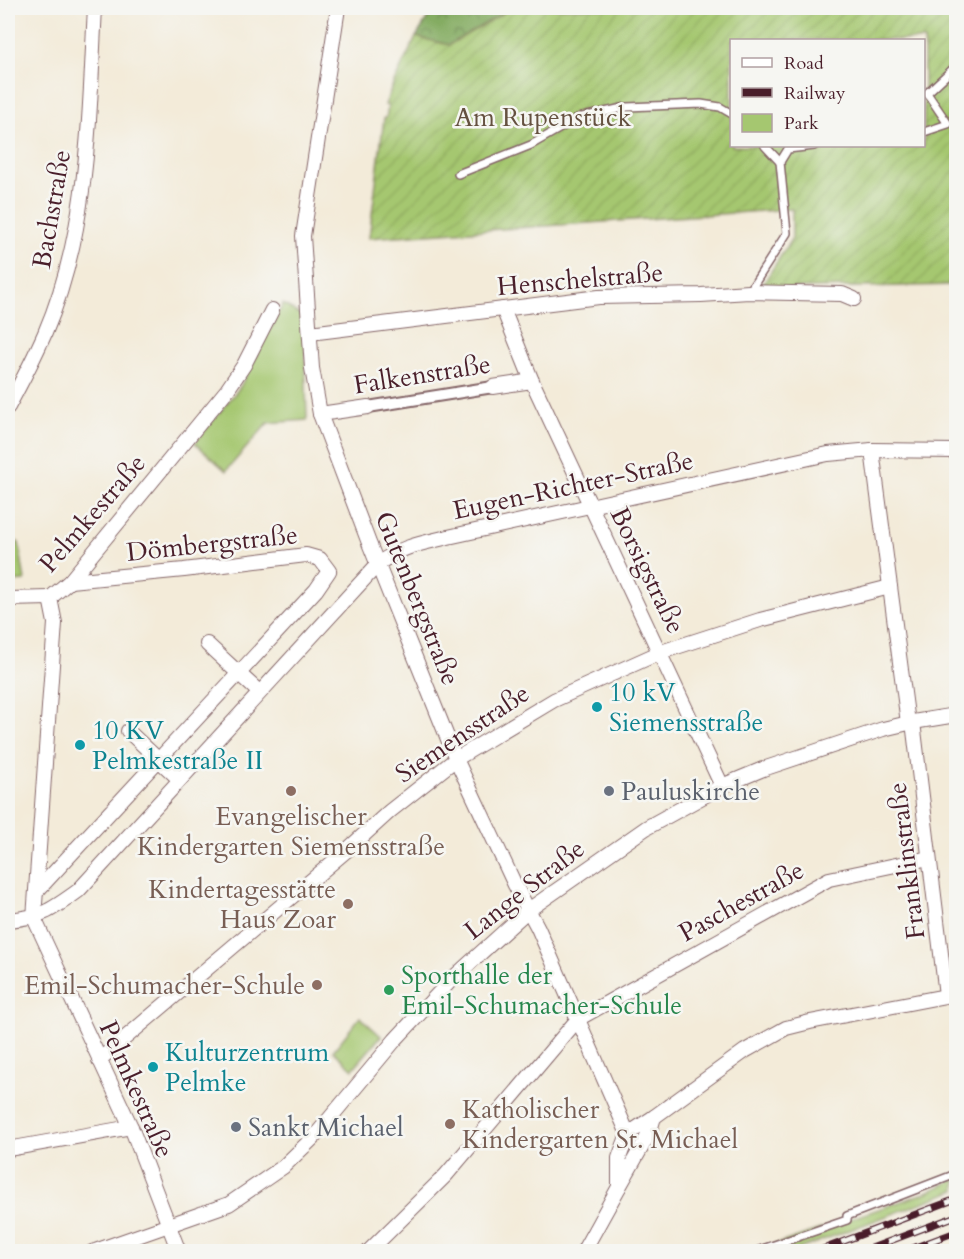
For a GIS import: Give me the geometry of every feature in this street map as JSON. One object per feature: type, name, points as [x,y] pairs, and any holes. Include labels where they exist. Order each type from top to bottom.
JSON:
[{"type":"street","name":"Bachstraße","points":[[8,403],[45,333],[65,274],[75,230],[87,148],[94,8]]},
{"type":"street","points":[[310,333],[303,236],[338,8]]},
{"type":"street","name":"Henschelstraße","points":[[310,333],[599,297],[749,292],[842,294],[854,299]]},
{"type":"street","name":"Borsigstraße","points":[[503,309],[532,381],[722,786]]},
{"type":"street","name":"Pelmkestraße","points":[[179,1251],[130,1127],[34,918],[56,623],[50,598],[70,581],[227,390],[244,365],[272,310]]},
{"type":"street","name":"Gutenbergstraße","points":[[310,333],[312,368],[320,414],[378,564],[456,759],[527,910],[538,928],[628,1134]]},
{"type":"street","name":"Falkenstraße","points":[[320,414],[532,381]]},
{"type":"street","name":"Eugen-Richter-Straße","points":[[34,918],[53,909],[78,891],[378,564],[395,552],[408,546],[828,454],[872,450],[957,451]]},
{"type":"street","name":"Franklinstraße","points":[[872,450],[929,858],[951,994]]},
{"type":"street","name":"Dömbergstraße","points":[[70,581],[306,555],[320,559],[329,571],[316,590],[239,674]]},
{"type":"street","name":"Siemensstraße","points":[[99,1060],[390,811],[456,759],[554,700],[661,652],[760,620],[890,587]]},
{"type":"street","points":[[8,598],[50,598]]},
{"type":"street","points":[[207,644],[259,692]]},
{"type":"street","points":[[36,892],[239,674]]},
{"type":"street","name":"Lange Straße","points":[[92,1251],[228,1204],[283,1167],[315,1136],[395,1040],[451,980],[527,910],[646,828],[722,786],[815,751],[910,722],[957,715]]},
{"type":"street","points":[[128,731],[179,779]]},
{"type":"street","name":"Paschestraße","points":[[368,1251],[446,1175],[578,1019],[829,879],[929,858]]},
{"type":"street","points":[[8,920],[34,918]]},
{"type":"street","points":[[619,1186],[619,1158],[628,1134],[745,1051],[786,1029],[825,1018],[951,994]]},
{"type":"street","points":[[583,1251],[644,1143],[654,1117]]},
{"type":"street","points":[[8,1149],[130,1127]]},
{"type":"lane","points":[[925,132],[948,124],[927,93],[957,66]]},
{"type":"lane","points":[[458,174],[531,145],[578,118],[627,107],[701,104],[720,107],[730,113]]},
{"type":"lane","points":[[766,147],[780,162]]},
{"type":"lane","points":[[749,292],[787,233],[780,162],[788,148],[801,147]]},
{"type":"lane","points":[[754,1251],[847,1220],[847,1216],[957,1174]]},
{"type":"green space","points":[[434,8],[512,8],[449,45],[416,37]]},
{"type":"green space","name":"Am Rupenstück","points":[[512,8],[956,8],[956,285],[760,289],[792,238],[792,209],[369,238],[384,118],[386,118],[388,106],[385,105],[416,37],[449,45]]},
{"type":"green space","points":[[283,304],[304,317],[307,420],[268,423],[226,471],[195,443],[240,387]]},
{"type":"green space","points":[[8,537],[19,543],[25,581],[8,582]]},
{"type":"green space","points":[[360,1017],[381,1036],[353,1069],[333,1051]]},
{"type":"green space","points":[[956,1179],[956,1190],[794,1251],[754,1252],[925,1193]]},
{"type":"railway","points":[[815,1252],[956,1199]]},
{"type":"railway","points":[[861,1252],[956,1216]]},
{"type":"railway","points":[[902,1252],[956,1232]]},
{"type":"place","name":"10 kV Siemensstraße","points":[[597,707]]},
{"type":"place","name":"10 KV Pelmkestraße II","points":[[80,745]]},
{"type":"place","name":"Evangelischer Kindergarten Siemensstraße","points":[[291,791]]},
{"type":"place","name":"Pauluskirche","points":[[609,791]]},
{"type":"place","name":"Kindertagesstätte Haus Zoar","points":[[348,904]]},
{"type":"place","name":"Emil-Schumacher-Schule","points":[[317,985]]},
{"type":"place","name":"Sporthalle der Emil-Schumacher-Schule","points":[[389,990]]},
{"type":"place","name":"Kulturzentrum Pelmke","points":[[153,1067]]},
{"type":"place","name":"Katholischer Kindergarten St. Michael","points":[[450,1124]]},
{"type":"place","name":"Sankt Michael","points":[[236,1127]]}]
